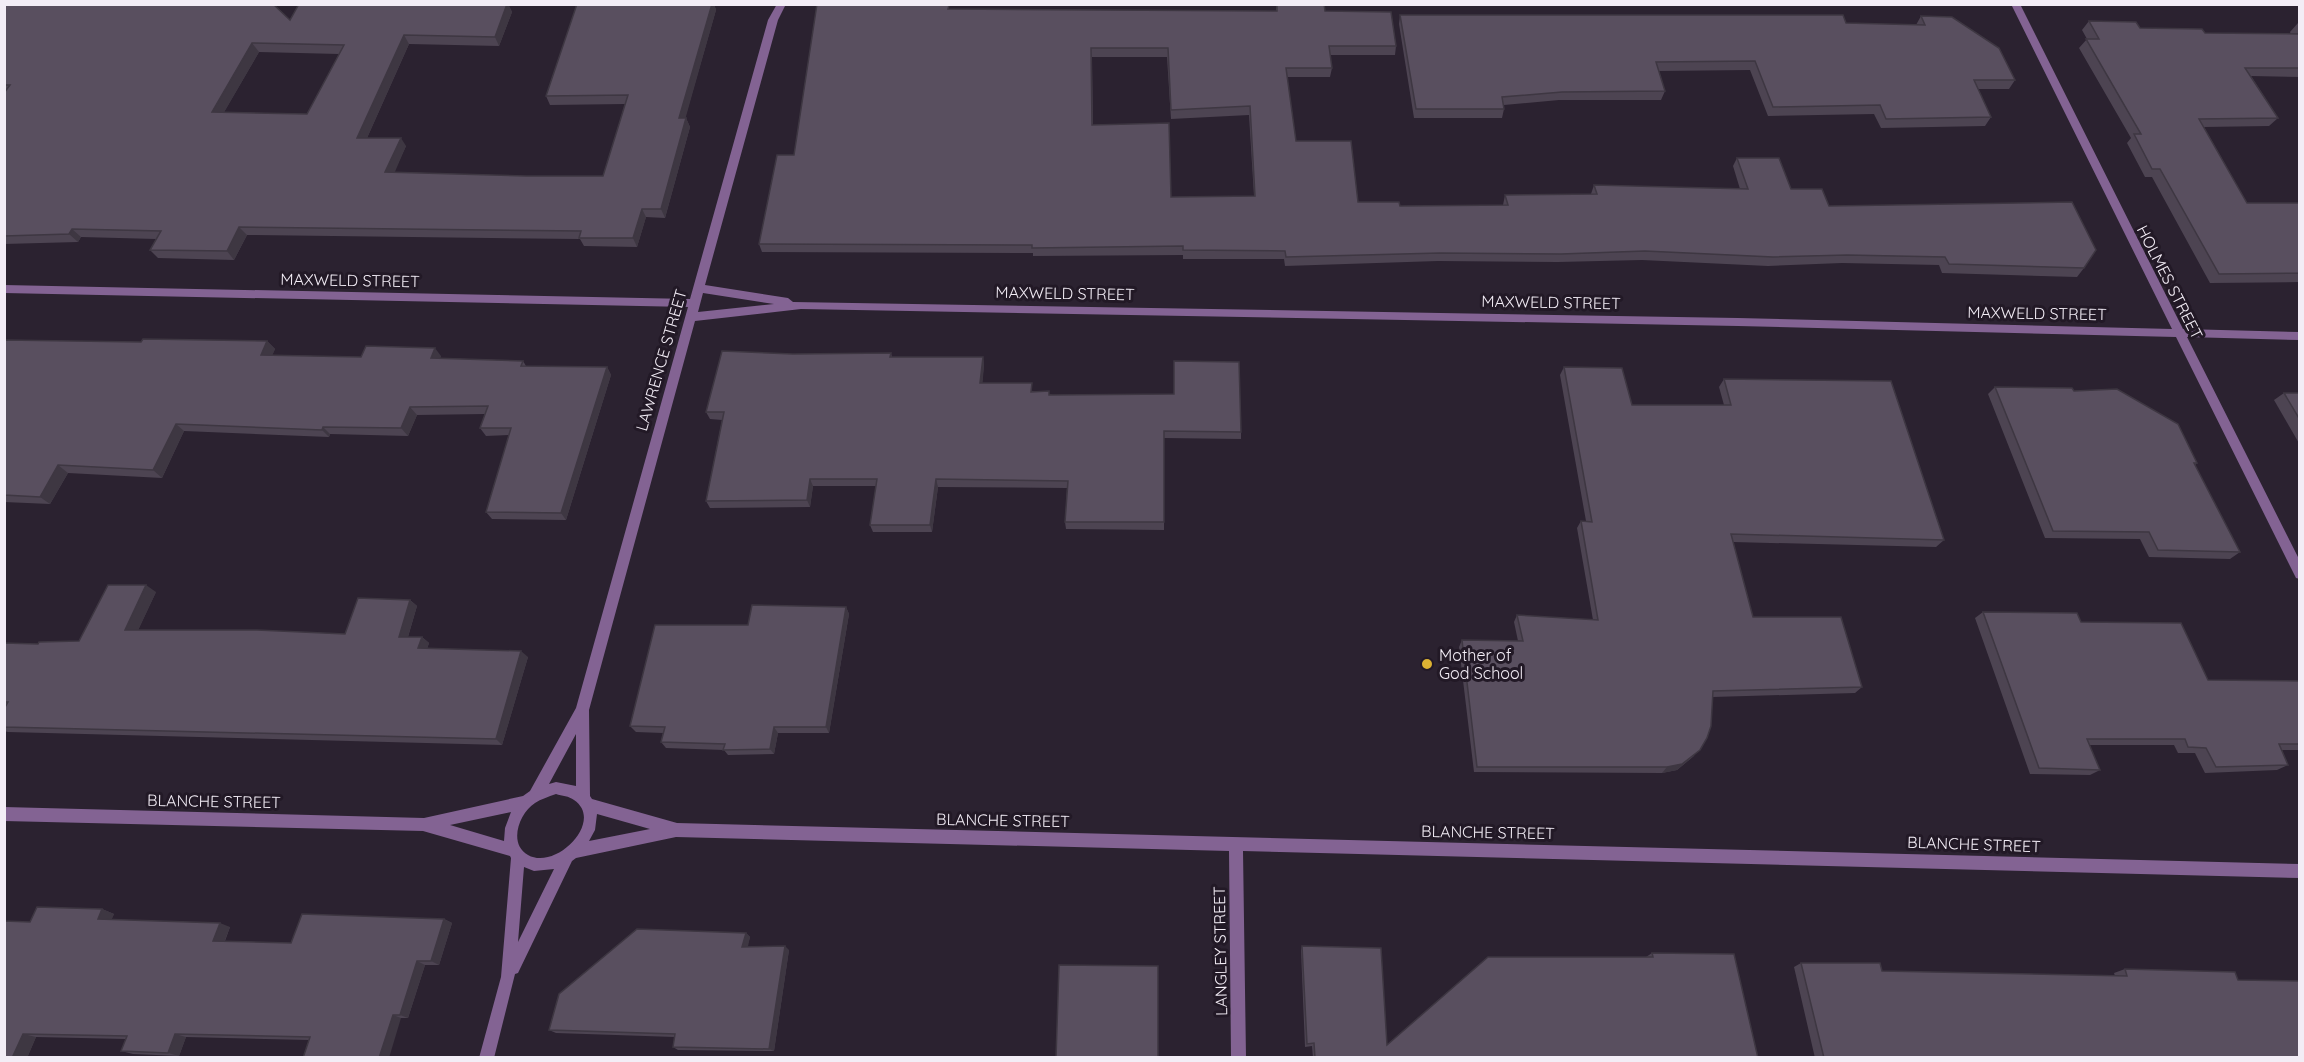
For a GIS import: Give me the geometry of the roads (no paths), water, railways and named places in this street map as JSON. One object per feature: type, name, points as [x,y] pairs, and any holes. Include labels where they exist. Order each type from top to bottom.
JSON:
[{"type":"street","name":"LAWRENCE STREET","points":[[772,4],[773,20]]},
{"type":"street","name":"LAWRENCE STREET","points":[[530,799],[582,710],[773,20],[782,4]]},
{"type":"street","name":"HOLMES STREET","points":[[2015,4],[2300,574]]},
{"type":"street","name":"MAXWELD STREET","points":[[699,288],[801,305]]},
{"type":"street","name":"MAXWELD STREET","points":[[4,289],[695,303]]},
{"type":"street","name":"MAXWELD STREET","points":[[691,317],[801,305],[1738,322],[2300,336]]},
{"type":"street","name":"LAWRENCE STREET","points":[[582,710],[586,802]]},
{"type":"street","points":[[486,1058],[508,977],[571,854],[590,828],[586,802],[576,792],[555,788],[530,799],[511,826],[510,839],[515,853],[508,977]]},
{"type":"street","name":"BLANCHE STREET","points":[[4,814],[423,824],[530,799]]},
{"type":"street","name":"BLANCHE STREET","points":[[586,802],[676,830]]},
{"type":"street","name":"BLANCHE STREET","points":[[423,824],[515,853]]},
{"type":"street","name":"BLANCHE STREET","points":[[571,854],[676,830],[2300,871]]},
{"type":"street","name":"LANGLEY STREET","points":[[1236,844],[1239,1058]]},
{"type":"street","points":[[515,853],[528,863],[540,865],[554,863],[571,854]]},
{"type":"place","name":"Mother of God School","points":[[1427,664]]}]
